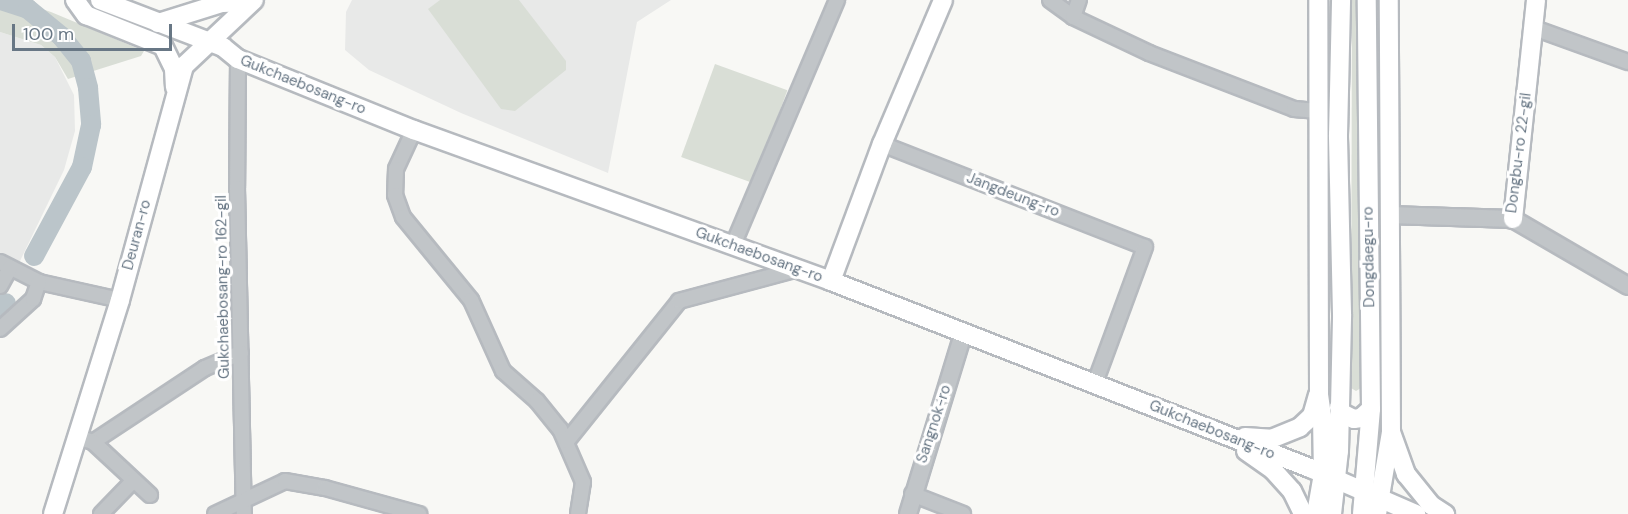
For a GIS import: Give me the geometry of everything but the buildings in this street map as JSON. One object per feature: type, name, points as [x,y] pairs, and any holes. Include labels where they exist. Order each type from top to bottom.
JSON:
[{"type":"main road","points":[[75,0],[86,15],[163,46],[174,69],[175,98]]},
{"type":"main road","name":"Gukchaebosang-ro","points":[[100,0],[223,47],[238,59],[414,130],[831,281],[1225,435],[1330,478],[1374,502],[1416,514]]},
{"type":"main road","points":[[831,281],[882,144],[943,0]]},
{"type":"main road","points":[[1318,0],[1319,394],[1330,478],[1332,514]]},
{"type":"main road","name":"Dongdaegu-ro","points":[[1330,478],[1339,407],[1342,314],[1338,135],[1341,0]]},
{"type":"main road","name":"Dongdaegu-ro","points":[[1362,514],[1374,502],[1367,0]]},
{"type":"main road","points":[[1374,502],[1391,432],[1389,0]]},
{"type":"main road","name":"Dongbu-ro 22-gil","points":[[1513,219],[1536,0]]},
{"type":"main road","points":[[158,23],[220,2],[252,1]]},
{"type":"main road","name":"Deuran-ro","points":[[53,514],[85,440],[120,300],[184,66],[252,1]]},
{"type":"main road","points":[[1225,435],[1271,439],[1300,427],[1312,417],[1319,394]]},
{"type":"main road","points":[[1339,407],[1342,413],[1354,419],[1361,418],[1371,409]]},
{"type":"main road","points":[[1391,432],[1406,474],[1431,505],[1445,514]]},
{"type":"main road","points":[[1225,435],[1274,470],[1292,491],[1303,514]]},
{"type":"main road","points":[[1316,514],[1330,478]]},
{"type":"street","points":[[733,245],[837,0]]},
{"type":"street","points":[[1050,0],[1073,17],[1149,53],[1294,109],[1318,111]]},
{"type":"street","points":[[1073,17],[1079,0]]},
{"type":"street","points":[[1534,28],[1628,62]]},
{"type":"street","name":"Gukchaebosang-ro 162-gil","points":[[238,59],[237,188],[244,514]]},
{"type":"street","points":[[414,130],[396,169],[395,195],[403,217],[471,300],[503,371],[537,401],[567,441],[583,482],[578,514]]},
{"type":"street","name":"Jangdeung-ro","points":[[882,144],[1145,247],[1095,383]]},
{"type":"street","name":"Dongbu-ro 22-gil","points":[[1389,215],[1513,219]]},
{"type":"street","points":[[1513,219],[1628,286]]},
{"type":"street","points":[[0,286],[5,265],[41,282],[120,300]]},
{"type":"street","points":[[567,441],[679,301],[798,269]]},
{"type":"street","points":[[0,328],[33,299],[41,282]]},
{"type":"street","name":"Sangnok-ro","points":[[908,514],[912,494],[963,334]]},
{"type":"street","points":[[150,495],[85,440],[205,368],[241,353]]},
{"type":"street","points":[[101,514],[134,480]]},
{"type":"street","points":[[214,514],[285,481],[325,488],[419,514]]},
{"type":"street","points":[[912,494],[963,514]]},
{"type":"shaded area","points":[[0,0],[15,0],[51,12],[144,51],[141,56],[68,79],[55,57],[41,45],[0,32]]},
{"type":"shaded area","points":[[352,0],[671,0],[637,22],[608,173],[461,113],[369,70],[345,50],[346,12]]},
{"type":"shaded area","points":[[440,0],[519,0],[566,61],[566,70],[515,111],[501,109],[428,9]]},
{"type":"shaded area","points":[[1352,0],[1360,0],[1361,388],[1356,391],[1351,388]]},
{"type":"shaded area","points":[[0,32],[41,45],[55,57],[74,95],[75,131],[64,170],[20,261],[12,264],[0,257]]},
{"type":"shaded area","points":[[715,64],[787,90],[753,183],[681,157]]},
{"type":"waterway","points":[[1,0],[28,9],[61,36],[81,61],[88,88],[91,125],[82,167],[34,256]]},
{"type":"waterway","points":[[0,310],[6,303]]}]
